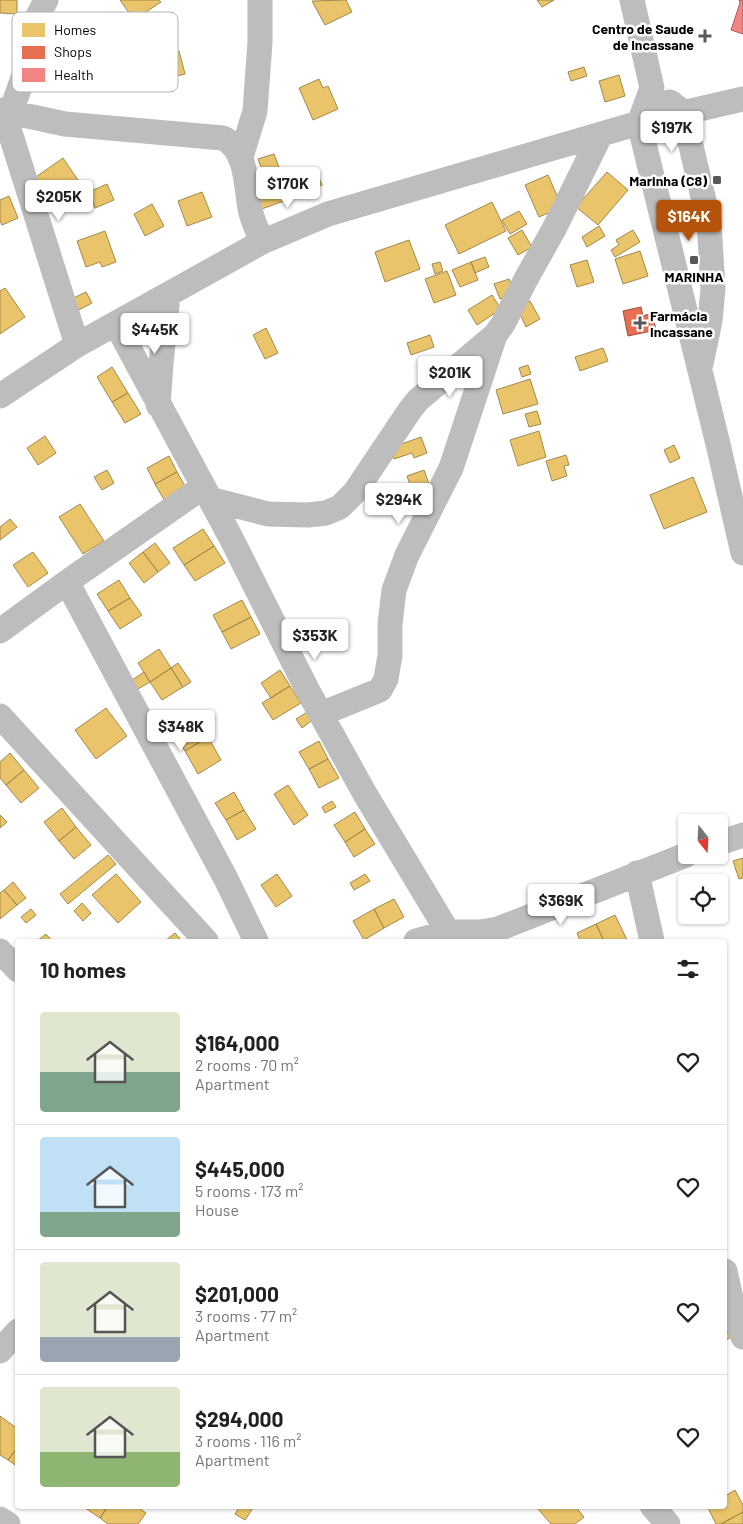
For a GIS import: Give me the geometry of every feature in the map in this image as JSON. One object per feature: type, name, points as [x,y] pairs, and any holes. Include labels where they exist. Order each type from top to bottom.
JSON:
[{"type":"street","points":[[40,12],[46,0]]},
{"type":"street","points":[[241,157],[255,111],[260,42],[260,0]]},
{"type":"street","points":[[632,0],[652,88],[639,123],[743,553]]},
{"type":"street","points":[[652,88],[683,112],[709,222],[713,289],[710,321],[700,371]]},
{"type":"street","points":[[15,92],[5,111],[77,345]]},
{"type":"street","points":[[0,396],[77,345],[262,242],[328,214],[639,123],[743,100]]},
{"type":"street","points":[[5,111],[65,124],[223,138],[232,143],[241,157],[251,211],[262,242]]},
{"type":"street","points":[[321,714],[380,690],[386,679],[390,655],[390,624],[394,590],[406,555],[451,468],[496,335],[554,229],[601,134]]},
{"type":"street","points":[[158,405],[168,295]]},
{"type":"street","points":[[116,324],[207,493],[321,714],[365,794],[448,932]]},
{"type":"street","points":[[207,493],[268,514],[306,515],[326,513],[340,507],[355,492],[418,400],[496,335]]},
{"type":"street","points":[[0,631],[67,582],[207,493]]},
{"type":"street","points":[[67,582],[226,879],[255,939]]},
{"type":"street","points":[[0,716],[204,939]]},
{"type":"street","points":[[423,939],[448,932],[480,932],[498,929],[678,858]]},
{"type":"street","points":[[637,873],[652,939]]},
{"type":"street","points":[[0,951],[15,967]]},
{"type":"street","points":[[727,1280],[733,1307],[743,1337]]},
{"type":"street","points":[[0,1351],[15,1334]]},
{"type":"street","points":[[0,1519],[8,1524]]},
{"type":"building: Homes","points":[[0,0],[17,0],[17,12],[0,13]]},
{"type":"building: Homes","points":[[120,0],[159,0],[161,2],[146,12],[128,12]]},
{"type":"building: Homes","points":[[346,0],[352,12],[325,25],[312,1]]},
{"type":"building: Homes","points":[[537,0],[554,0],[542,7]]},
{"type":"building: Homes","points":[[178,51],[185,74],[178,76]]},
{"type":"building: Homes","points":[[584,67],[587,76],[571,81],[568,72]]},
{"type":"building: Homes","points":[[619,75],[625,96],[605,102],[599,81]]},
{"type":"building: Homes","points":[[319,79],[323,88],[328,86],[338,109],[313,120],[299,88]]},
{"type":"building: Homes","points":[[274,154],[280,170],[264,175],[258,159]]},
{"type":"building: Homes","points":[[63,158],[82,186],[52,206],[33,179]]},
{"type":"building: Homes","points":[[316,170],[322,185],[303,192],[297,177]]},
{"type":"building: Homes","points":[[607,172],[628,190],[598,225],[576,207]]},
{"type":"building: Homes","points":[[548,175],[562,207],[539,217],[525,185]]},
{"type":"building: Homes","points":[[276,180],[284,201],[256,211],[252,200],[264,196],[260,185]]},
{"type":"building: Homes","points":[[107,184],[114,200],[95,208],[89,192]]},
{"type":"building: Homes","points":[[202,192],[212,217],[187,226],[178,201]]},
{"type":"building: Homes","points":[[9,196],[18,218],[2,225],[0,221],[0,200]]},
{"type":"building: Homes","points":[[492,202],[506,231],[459,254],[445,225]]},
{"type":"building: Homes","points":[[152,204],[164,226],[145,236],[134,214]]},
{"type":"building: Homes","points":[[519,211],[527,224],[510,234],[502,220]]},
{"type":"building: Homes","points":[[599,226],[605,236],[587,247],[582,237]]},
{"type":"building: Homes","points":[[522,230],[532,247],[518,255],[508,238]]},
{"type":"building: Homes","points":[[633,230],[640,242],[615,257],[611,250],[619,245],[616,240]]},
{"type":"building: Homes","points":[[105,231],[116,262],[102,267],[100,262],[86,267],[77,241]]},
{"type":"building: Homes","points":[[409,240],[420,269],[385,282],[375,252]]},
{"type":"building: Homes","points":[[640,251],[648,276],[623,284],[615,259]]},
{"type":"building: Homes","points":[[485,257],[489,267],[475,273],[471,262]]},
{"type":"building: Homes","points":[[587,260],[594,282],[577,287],[570,265]]},
{"type":"building: Homes","points":[[440,262],[443,271],[435,274],[432,264]]},
{"type":"building: Homes","points":[[471,262],[478,280],[460,287],[452,270]]},
{"type":"building: Homes","points":[[447,271],[456,295],[434,303],[425,279]]},
{"type":"building: Homes","points":[[509,279],[514,293],[500,299],[494,284]]},
{"type":"building: Homes","points":[[5,288],[25,317],[0,334],[0,291]]},
{"type":"building: Homes","points":[[86,292],[92,303],[71,314],[65,302]]},
{"type":"building: Homes","points":[[492,295],[501,309],[477,325],[468,310]]},
{"type":"building: Homes","points":[[530,301],[540,319],[526,327],[517,308]]},
{"type":"building: Homes","points":[[266,328],[278,353],[265,359],[253,335]]},
{"type":"building: Homes","points":[[430,335],[434,347],[411,355],[407,343]]},
{"type":"building: Homes","points":[[603,348],[608,361],[580,371],[575,357]]},
{"type":"building: Homes","points":[[528,365],[531,374],[522,377],[519,368]]},
{"type":"building: Homes","points":[[112,367],[128,393],[112,402],[97,377]]},
{"type":"building: Homes","points":[[530,379],[538,404],[503,414],[496,390]]},
{"type":"building: Homes","points":[[128,393],[141,414],[125,423],[112,402]]},
{"type":"building: Homes","points":[[537,411],[541,424],[529,427],[525,414]]},
{"type":"building: Homes","points":[[539,431],[546,457],[518,466],[510,440]]},
{"type":"building: Homes","points":[[45,436],[56,453],[38,465],[27,448]]},
{"type":"building: Homes","points":[[421,437],[427,453],[414,458],[412,453],[394,459],[390,448]]},
{"type":"building: Homes","points":[[674,445],[680,458],[670,463],[664,450]]},
{"type":"building: Homes","points":[[566,455],[569,465],[564,466],[567,476],[552,481],[546,461]]},
{"type":"building: Homes","points":[[169,456],[177,472],[155,484],[147,468]]},
{"type":"building: Homes","points":[[107,470],[114,483],[102,490],[94,477]]},
{"type":"building: Homes","points":[[424,470],[438,509],[421,516],[407,476]]},
{"type":"building: Homes","points":[[177,472],[188,491],[166,503],[155,484]]},
{"type":"building: Homes","points":[[693,477],[707,512],[664,529],[650,495]]},
{"type":"building: Homes","points":[[80,504],[104,541],[83,554],[59,517]]},
{"type":"building: Homes","points":[[10,519],[17,527],[0,540],[0,527]]},
{"type":"building: Homes","points":[[203,529],[214,546],[184,565],[173,548]]},
{"type":"building: Homes","points":[[155,543],[170,563],[158,572],[143,552]]},
{"type":"building: Homes","points":[[214,546],[225,563],[195,581],[184,565]]},
{"type":"building: Homes","points":[[33,552],[48,573],[28,587],[13,565]]},
{"type":"building: Homes","points":[[143,552],[158,572],[144,583],[129,563]]},
{"type":"building: Homes","points":[[119,580],[130,598],[108,611],[97,594]]},
{"type":"building: Homes","points":[[130,598],[142,615],[120,629],[108,611]]},
{"type":"building: Homes","points":[[242,600],[251,617],[222,632],[213,615]]},
{"type":"building: Homes","points":[[251,617],[260,634],[231,649],[222,632]]},
{"type":"building: Homes","points":[[159,649],[171,668],[150,682],[138,663]]},
{"type":"building: Homes","points":[[178,663],[191,682],[183,687],[171,668]]},
{"type":"building: Homes","points":[[171,668],[183,687],[162,700],[150,682]]},
{"type":"building: Homes","points":[[280,670],[290,686],[271,698],[261,683]]},
{"type":"building: Homes","points":[[144,672],[150,682],[138,689],[132,680]]},
{"type":"building: Homes","points":[[290,686],[301,703],[273,720],[262,703]]},
{"type":"building: Homes","points":[[106,708],[127,736],[96,759],[75,730]]},
{"type":"building: Homes","points":[[309,711],[314,719],[302,728],[296,719]]},
{"type":"building: Homes","points":[[195,716],[208,737],[185,751],[172,729]]},
{"type":"building: Homes","points":[[208,737],[221,760],[198,774],[185,751]]},
{"type":"building: Homes","points":[[319,741],[328,759],[309,769],[299,752]]},
{"type":"building: Homes","points":[[10,753],[24,770],[6,785],[0,778],[0,762]]},
{"type":"building: Homes","points":[[328,759],[339,778],[319,788],[309,769]]},
{"type":"building: Homes","points":[[24,770],[39,788],[21,803],[6,785]]},
{"type":"building: Homes","points":[[288,785],[308,815],[294,825],[274,794]]},
{"type":"building: Homes","points":[[234,792],[244,810],[226,820],[215,803]]},
{"type":"building: Homes","points":[[332,801],[336,807],[325,813],[322,807]]},
{"type":"building: Homes","points":[[62,808],[76,827],[59,841],[44,822]]},
{"type":"building: Homes","points":[[244,810],[256,829],[237,840],[226,820]]},
{"type":"building: Homes","points":[[355,812],[365,829],[345,842],[334,825]]},
{"type":"building: Homes","points":[[0,815],[7,822],[0,828]]},
{"type":"building: Homes","points":[[76,827],[91,845],[74,859],[59,841]]},
{"type":"building: Homes","points":[[365,829],[375,844],[354,857],[345,842]]},
{"type":"building: Homes","points":[[108,855],[116,864],[68,904],[60,894]]},
{"type":"building: Homes","points":[[743,858],[743,878],[739,879],[733,861]]},
{"type":"building: Homes","points":[[116,874],[141,902],[118,923],[92,895]]},
{"type":"building: Homes","points":[[277,874],[292,896],[276,907],[261,885]]},
{"type":"building: Homes","points":[[365,874],[370,881],[354,890],[350,883]]},
{"type":"building: Homes","points":[[13,882],[26,898],[17,905],[4,890]]},
{"type":"building: Homes","points":[[4,890],[17,905],[0,919],[0,893]]},
{"type":"building: Homes","points":[[394,899],[404,917],[384,928],[374,909]]},
{"type":"building: Homes","points":[[82,903],[91,913],[83,921],[74,911]]},
{"type":"building: Homes","points":[[31,909],[36,915],[26,923],[21,917]]},
{"type":"building: Homes","points":[[374,909],[384,928],[363,939],[353,921]]},
{"type":"building: Homes","points":[[615,915],[627,939],[603,939],[596,924]]},
{"type":"building: Homes","points":[[596,924],[603,939],[579,939],[577,933]]},
{"type":"building: Homes","points":[[175,933],[180,939],[168,939]]},
{"type":"building: Homes","points":[[46,934],[50,939],[40,939]]},
{"type":"building: Homes","points":[[727,1330],[731,1337],[727,1340]]},
{"type":"building: Homes","points":[[0,1416],[15,1427],[15,1451],[8,1460],[0,1455]]},
{"type":"building: Homes","points":[[15,1451],[15,1465],[8,1460]]},
{"type":"building: Homes","points":[[735,1490],[743,1505],[743,1512],[721,1524],[716,1524],[708,1509],[727,1509],[727,1495]]},
{"type":"building: Homes","points":[[86,1509],[106,1509],[100,1518]]},
{"type":"building: Homes","points":[[106,1509],[140,1509],[146,1513],[138,1524],[108,1524],[100,1518]]},
{"type":"building: Homes","points":[[238,1509],[252,1509],[245,1520],[235,1514]]},
{"type":"building: Homes","points":[[538,1509],[577,1509],[584,1517],[575,1524],[551,1524]]},
{"type":"building: Homes","points":[[743,1512],[743,1524],[721,1524]]},
{"type":"building: Shops","points":[[641,307],[643,316],[652,313],[656,330],[628,336],[623,311]]},
{"type":"building: Health","points":[[739,0],[743,0],[743,34],[731,30],[740,3]]},
{"type":"place","name":"Centro de Saude de Incassane","points":[[705,36]]},
{"type":"place","name":"Marinha (C8)","points":[[717,180]]},
{"type":"place","name":"MARINHA","points":[[694,260]]},
{"type":"place","name":"Farmácia Incassane","points":[[640,323]]}]
